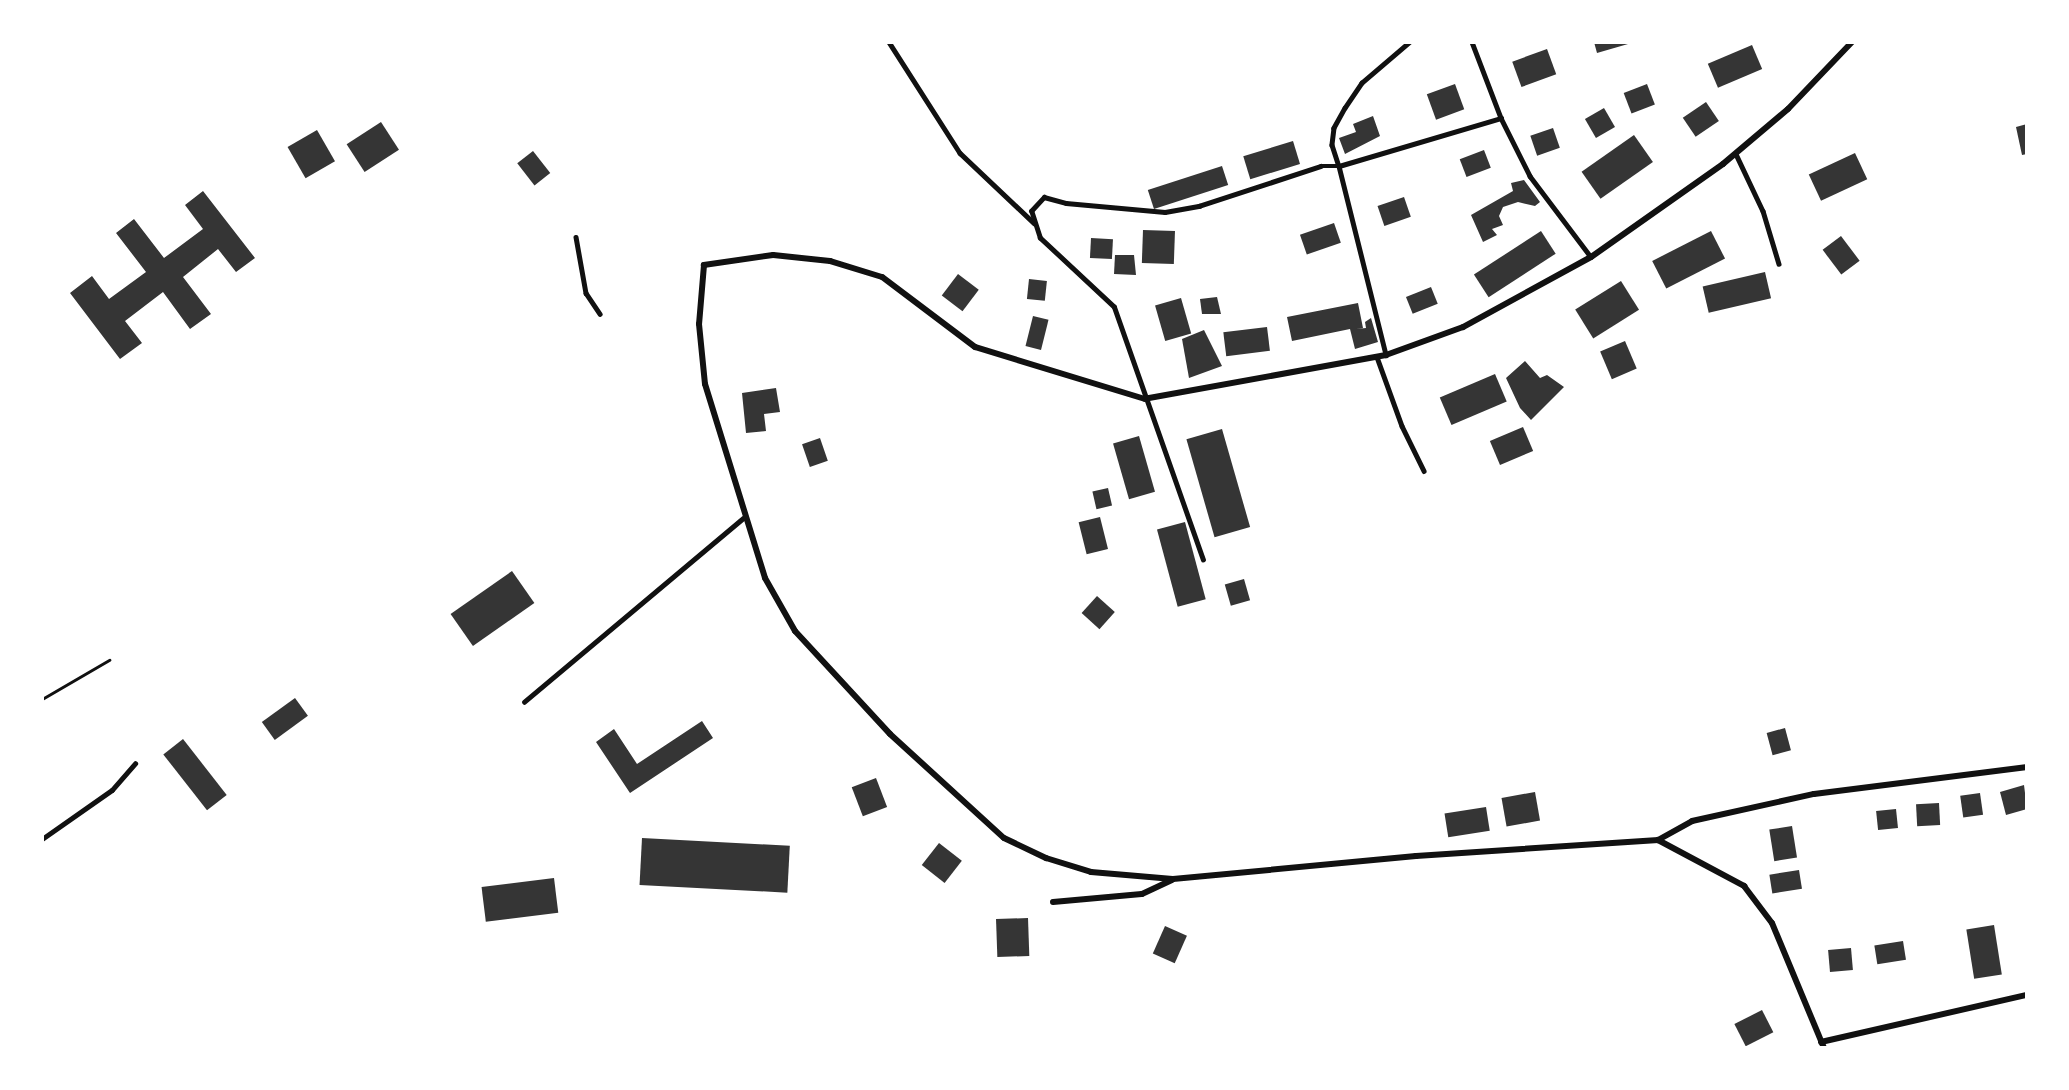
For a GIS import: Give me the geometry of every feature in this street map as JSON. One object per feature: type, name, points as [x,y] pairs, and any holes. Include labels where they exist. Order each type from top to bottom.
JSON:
[{"type":"street","points":[[1852,42],[1788,109],[1736,154],[1591,257],[1463,327],[1386,355],[1145,399],[975,347],[882,276],[830,261],[773,255],[704,265],[699,324],[705,384],[743,518],[765,578],[795,631],[890,734],[1004,838],[1046,858],[1090,872],[1173,879],[1416,856],[1658,840],[1692,821],[1815,794],[2027,767]]},
{"type":"street","points":[[1658,840],[1744,886],[1772,922],[1822,1045],[2027,995]]},
{"type":"street","points":[[1053,902],[1142,894],[1173,879]]},
{"type":"lane","points":[[889,42],[960,153],[1036,225]]},
{"type":"lane","points":[[1386,355],[1338,166],[1333,137],[1346,108],[1362,83],[1410,42]]},
{"type":"lane","points":[[1472,42],[1501,118],[1530,176],[1591,257]]},
{"type":"lane","points":[[1203,560],[1114,307],[1040,238],[1031,211],[1044,197],[1066,203],[1165,212],[1199,206],[1321,166],[1338,166],[1501,118]]},
{"type":"lane","points":[[1736,154],[1763,211],[1779,264]]},
{"type":"lane","points":[[576,237],[586,293],[600,314]]},
{"type":"lane","points":[[1377,357],[1424,471]]},
{"type":"lane","points":[[524,702],[743,518]]},
{"type":"lane","points":[[42,839],[112,790],[135,764]]},
{"type":"path","points":[[42,699],[109,660]]},
{"type":"building","points":[[1594,42],[1627,42],[1628,44],[1597,53]]},
{"type":"building","points":[[1752,45],[1762,69],[1718,88],[1708,64]]},
{"type":"building","points":[[1547,49],[1556,74],[1521,87],[1512,62]]},
{"type":"building","points":[[1455,84],[1464,109],[1436,120],[1427,94]]},
{"type":"building","points":[[1647,84],[1655,105],[1632,113],[1624,93]]},
{"type":"building","points":[[1706,102],[1719,121],[1696,137],[1683,118]]},
{"type":"building","points":[[1604,108],[1615,127],[1596,138],[1585,119]]},
{"type":"building","points":[[1373,116],[1380,136],[1345,154],[1339,138],[1356,132],[1353,124]]},
{"type":"building","points":[[381,122],[399,150],[365,172],[347,144]]},
{"type":"building","points":[[2027,124],[2027,154],[2022,155],[2016,127]]},
{"type":"building","points":[[1553,128],[1560,148],[1537,156],[1530,136]]},
{"type":"building","points":[[317,130],[335,161],[306,178],[288,147]]},
{"type":"building","points":[[1634,135],[1653,162],[1601,199],[1582,172]]},
{"type":"building","points":[[1293,141],[1300,164],[1250,179],[1243,156]]},
{"type":"building","points":[[1484,150],[1491,168],[1467,177],[1460,159]]},
{"type":"building","points":[[533,151],[550,173],[534,185],[517,163]]},
{"type":"building","points":[[1855,153],[1867,179],[1821,201],[1809,175]]},
{"type":"building","points":[[1222,166],[1228,185],[1154,209],[1148,190]]},
{"type":"building","points":[[1524,180],[1540,202],[1535,206],[1518,202],[1503,207],[1499,216],[1503,225],[1492,229],[1497,235],[1483,242],[1471,215],[1513,191],[1511,183]]},
{"type":"building","points":[[203,191],[255,258],[236,272],[218,249],[183,277],[211,314],[190,329],[163,292],[125,321],[142,343],[120,359],[70,293],[92,276],[109,299],[146,272],[116,233],[134,219],[164,258],[203,229],[185,205]]},
{"type":"building","points":[[1404,197],[1411,217],[1384,226],[1378,206]]},
{"type":"building","points":[[1334,223],[1341,243],[1307,255],[1300,235]]},
{"type":"building","points":[[1143,230],[1175,231],[1174,264],[1142,263]]},
{"type":"building","points":[[1541,231],[1556,254],[1489,297],[1474,275]]},
{"type":"building","points":[[1711,231],[1725,259],[1666,289],[1652,261]]},
{"type":"building","points":[[1841,236],[1860,261],[1841,275],[1823,250]]},
{"type":"building","points":[[1091,238],[1113,239],[1112,259],[1090,258]]},
{"type":"building","points":[[1115,255],[1134,255],[1136,275],[1114,274]]},
{"type":"building","points":[[1765,272],[1771,298],[1709,313],[1703,286]]},
{"type":"building","points":[[958,274],[979,290],[963,311],[942,296]]},
{"type":"building","points":[[1029,279],[1047,281],[1045,301],[1027,299]]},
{"type":"building","points":[[1621,281],[1639,310],[1593,338],[1575,310]]},
{"type":"building","points":[[1431,287],[1438,304],[1413,314],[1406,297]]},
{"type":"building","points":[[1217,297],[1221,314],[1202,314],[1200,299]]},
{"type":"building","points":[[1181,298],[1191,334],[1165,341],[1155,305]]},
{"type":"building","points":[[1358,303],[1363,328],[1356,329],[1366,328],[1365,322],[1371,318],[1378,342],[1355,349],[1350,329],[1292,341],[1287,317]]},
{"type":"building","points":[[1033,316],[1049,320],[1041,350],[1026,346]]},
{"type":"building","points":[[1267,327],[1270,351],[1226,356],[1223,332]]},
{"type":"building","points":[[1204,330],[1222,366],[1189,378],[1182,339]]},
{"type":"building","points":[[1625,341],[1637,369],[1612,379],[1600,352]]},
{"type":"building","points":[[1525,361],[1540,378],[1547,375],[1564,387],[1531,420],[1520,408],[1506,378]]},
{"type":"building","points":[[1495,374],[1507,402],[1451,425],[1440,397]]},
{"type":"building","points":[[776,388],[780,412],[764,414],[766,431],[746,433],[742,393]]},
{"type":"building","points":[[1523,427],[1533,451],[1500,465],[1490,441]]},
{"type":"building","points":[[1222,429],[1250,527],[1215,537],[1186,439]]},
{"type":"building","points":[[1139,436],[1155,492],[1129,499],[1113,443]]},
{"type":"building","points":[[820,438],[828,461],[810,467],[802,444]]},
{"type":"building","points":[[1108,488],[1112,506],[1096,509],[1092,492]]},
{"type":"building","points":[[1100,517],[1108,549],[1087,554],[1079,522]]},
{"type":"building","points":[[1185,522],[1206,599],[1178,607],[1157,530]]},
{"type":"building","points":[[512,571],[534,603],[473,646],[451,614]]},
{"type":"building","points":[[1244,579],[1250,600],[1231,606],[1225,585]]},
{"type":"building","points":[[1097,596],[1115,612],[1099,629],[1082,613]]},
{"type":"building","points":[[295,698],[308,716],[275,740],[262,722]]},
{"type":"building","points":[[702,721],[713,738],[630,793],[596,742],[614,729],[637,764]]},
{"type":"building","points":[[1785,728],[1791,750],[1773,755],[1767,733]]},
{"type":"building","points":[[183,739],[227,795],[207,810],[163,754]]},
{"type":"building","points":[[876,778],[887,807],[863,816],[852,787]]},
{"type":"building","points":[[2024,785],[2027,809],[2006,815],[2000,792]]},
{"type":"building","points":[[1535,792],[1540,821],[1507,826],[1502,798]]},
{"type":"building","points":[[1980,793],[1983,815],[1963,818],[1960,796]]},
{"type":"building","points":[[1939,803],[1940,825],[1917,826],[1916,804]]},
{"type":"building","points":[[1486,807],[1490,831],[1448,837],[1445,814]]},
{"type":"building","points":[[1896,809],[1898,828],[1878,830],[1876,811]]},
{"type":"building","points":[[1792,826],[1797,858],[1774,861],[1769,830]]},
{"type":"building","points":[[642,838],[790,846],[787,893],[640,885]]},
{"type":"building","points":[[939,843],[962,861],[945,883],[922,865]]},
{"type":"building","points":[[1799,870],[1802,889],[1772,893],[1769,875]]},
{"type":"building","points":[[554,878],[558,913],[486,922],[482,887]]},
{"type":"building","points":[[1028,918],[1029,956],[997,957],[996,919]]},
{"type":"building","points":[[1994,925],[2002,974],[1974,979],[1966,929]]},
{"type":"building","points":[[1165,926],[1187,936],[1175,963],[1153,953]]},
{"type":"building","points":[[1903,941],[1906,960],[1877,964],[1874,946]]},
{"type":"building","points":[[1851,948],[1853,970],[1830,972],[1828,950]]},
{"type":"building","points":[[1762,1010],[1773,1032],[1746,1046],[1734,1024]]}]
